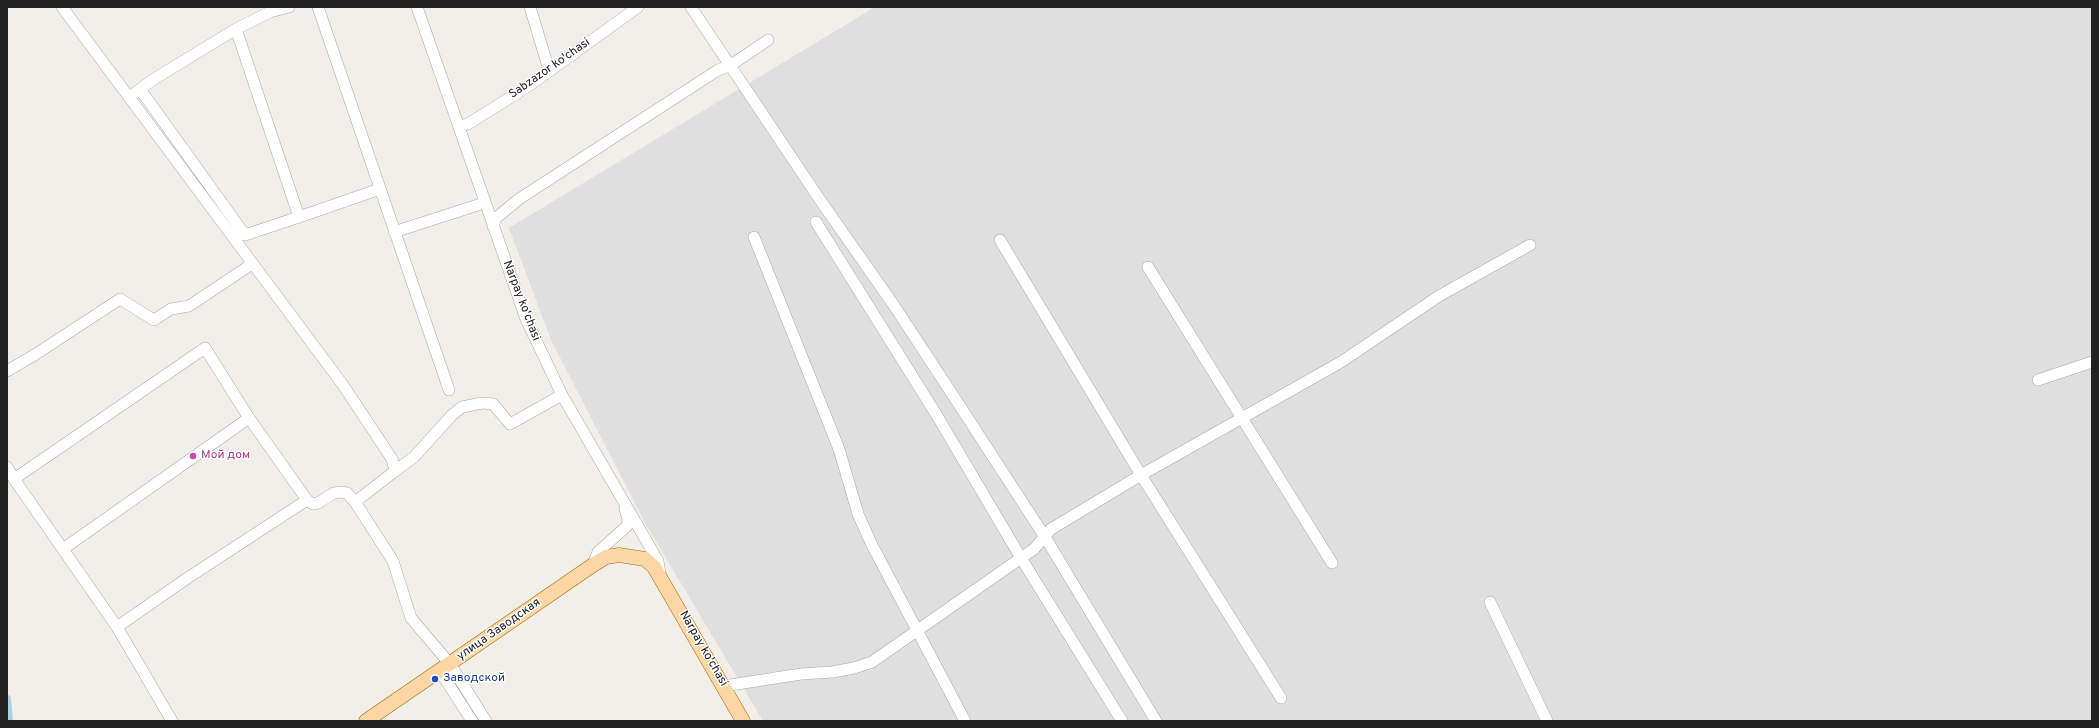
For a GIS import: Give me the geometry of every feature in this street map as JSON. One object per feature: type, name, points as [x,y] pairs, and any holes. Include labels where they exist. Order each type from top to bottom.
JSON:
[{"type":"main road","name":"улица Заводская","points":[[366,721],[593,565],[606,557],[631,556]]},
{"type":"main road","name":"Narpay ko'chasi","points":[[631,556],[645,559],[654,567],[661,577],[743,721]]},
{"type":"street","points":[[62,7],[128,98],[343,385],[392,459],[395,471]]},
{"type":"street","points":[[128,98],[268,9],[289,7]]},
{"type":"street","points":[[318,7],[449,390]]},
{"type":"street","name":"Narpay ko'chasi","points":[[417,7],[459,126],[484,203],[526,319],[562,395],[658,561],[661,577]]},
{"type":"street","points":[[530,7],[549,70]]},
{"type":"street","name":"Sabzazor ko'chasi","points":[[459,126],[468,124],[530,85],[623,11],[638,7]]},
{"type":"street","points":[[691,7],[818,198],[897,311],[1045,537],[1156,721]]},
{"type":"street","points":[[236,29],[299,217]]},
{"type":"street","points":[[493,226],[496,218],[519,199],[718,70],[731,65],[768,40]]},
{"type":"street","points":[[140,89],[245,235],[380,189]]},
{"type":"street","points":[[394,232],[484,203]]},
{"type":"street","points":[[816,222],[936,414],[1021,558],[1122,721]]},
{"type":"street","points":[[754,238],[839,449],[858,514],[872,545],[965,721]]},
{"type":"street","points":[[1000,240],[1141,475],[1281,698]]},
{"type":"street","points":[[724,686],[801,674],[854,668],[872,662],[1034,549],[1051,529],[1141,475],[1341,362],[1438,296],[1530,245]]},
{"type":"street","points":[[7,371],[36,354],[120,299],[154,320],[171,309],[190,306],[252,264]]},
{"type":"street","points":[[1148,267],[1332,563]]},
{"type":"street","points":[[14,479],[205,348],[249,418],[307,500],[313,504],[318,503],[334,493],[341,492],[347,493],[355,502],[393,561],[411,618],[445,668],[486,721]]},
{"type":"street","points":[[2038,380],[2092,362]]},
{"type":"street","points":[[355,502],[414,457],[452,415],[462,407],[482,403],[493,404],[510,424],[562,395]]},
{"type":"street","points":[[63,549],[249,418]]},
{"type":"street","points":[[7,467],[117,627],[172,721]]},
{"type":"street","points":[[117,627],[186,579],[307,500]]},
{"type":"street","name":"улица Заводская","points":[[593,565],[598,552],[620,534],[627,526],[628,519],[623,501]]},
{"type":"street","points":[[1490,602],[1547,721]]},
{"type":"street","points":[[445,668],[472,721]]},
{"type":"shaded area","points":[[875,7],[2092,7],[2092,721],[763,721],[645,523],[551,340],[509,228]]},
{"type":"waterway","points":[[7,699],[9,721]]},
{"type":"place","name":"Мой дом","points":[[193,456]]},
{"type":"place","name":"Заводской","points":[[435,679]]}]
